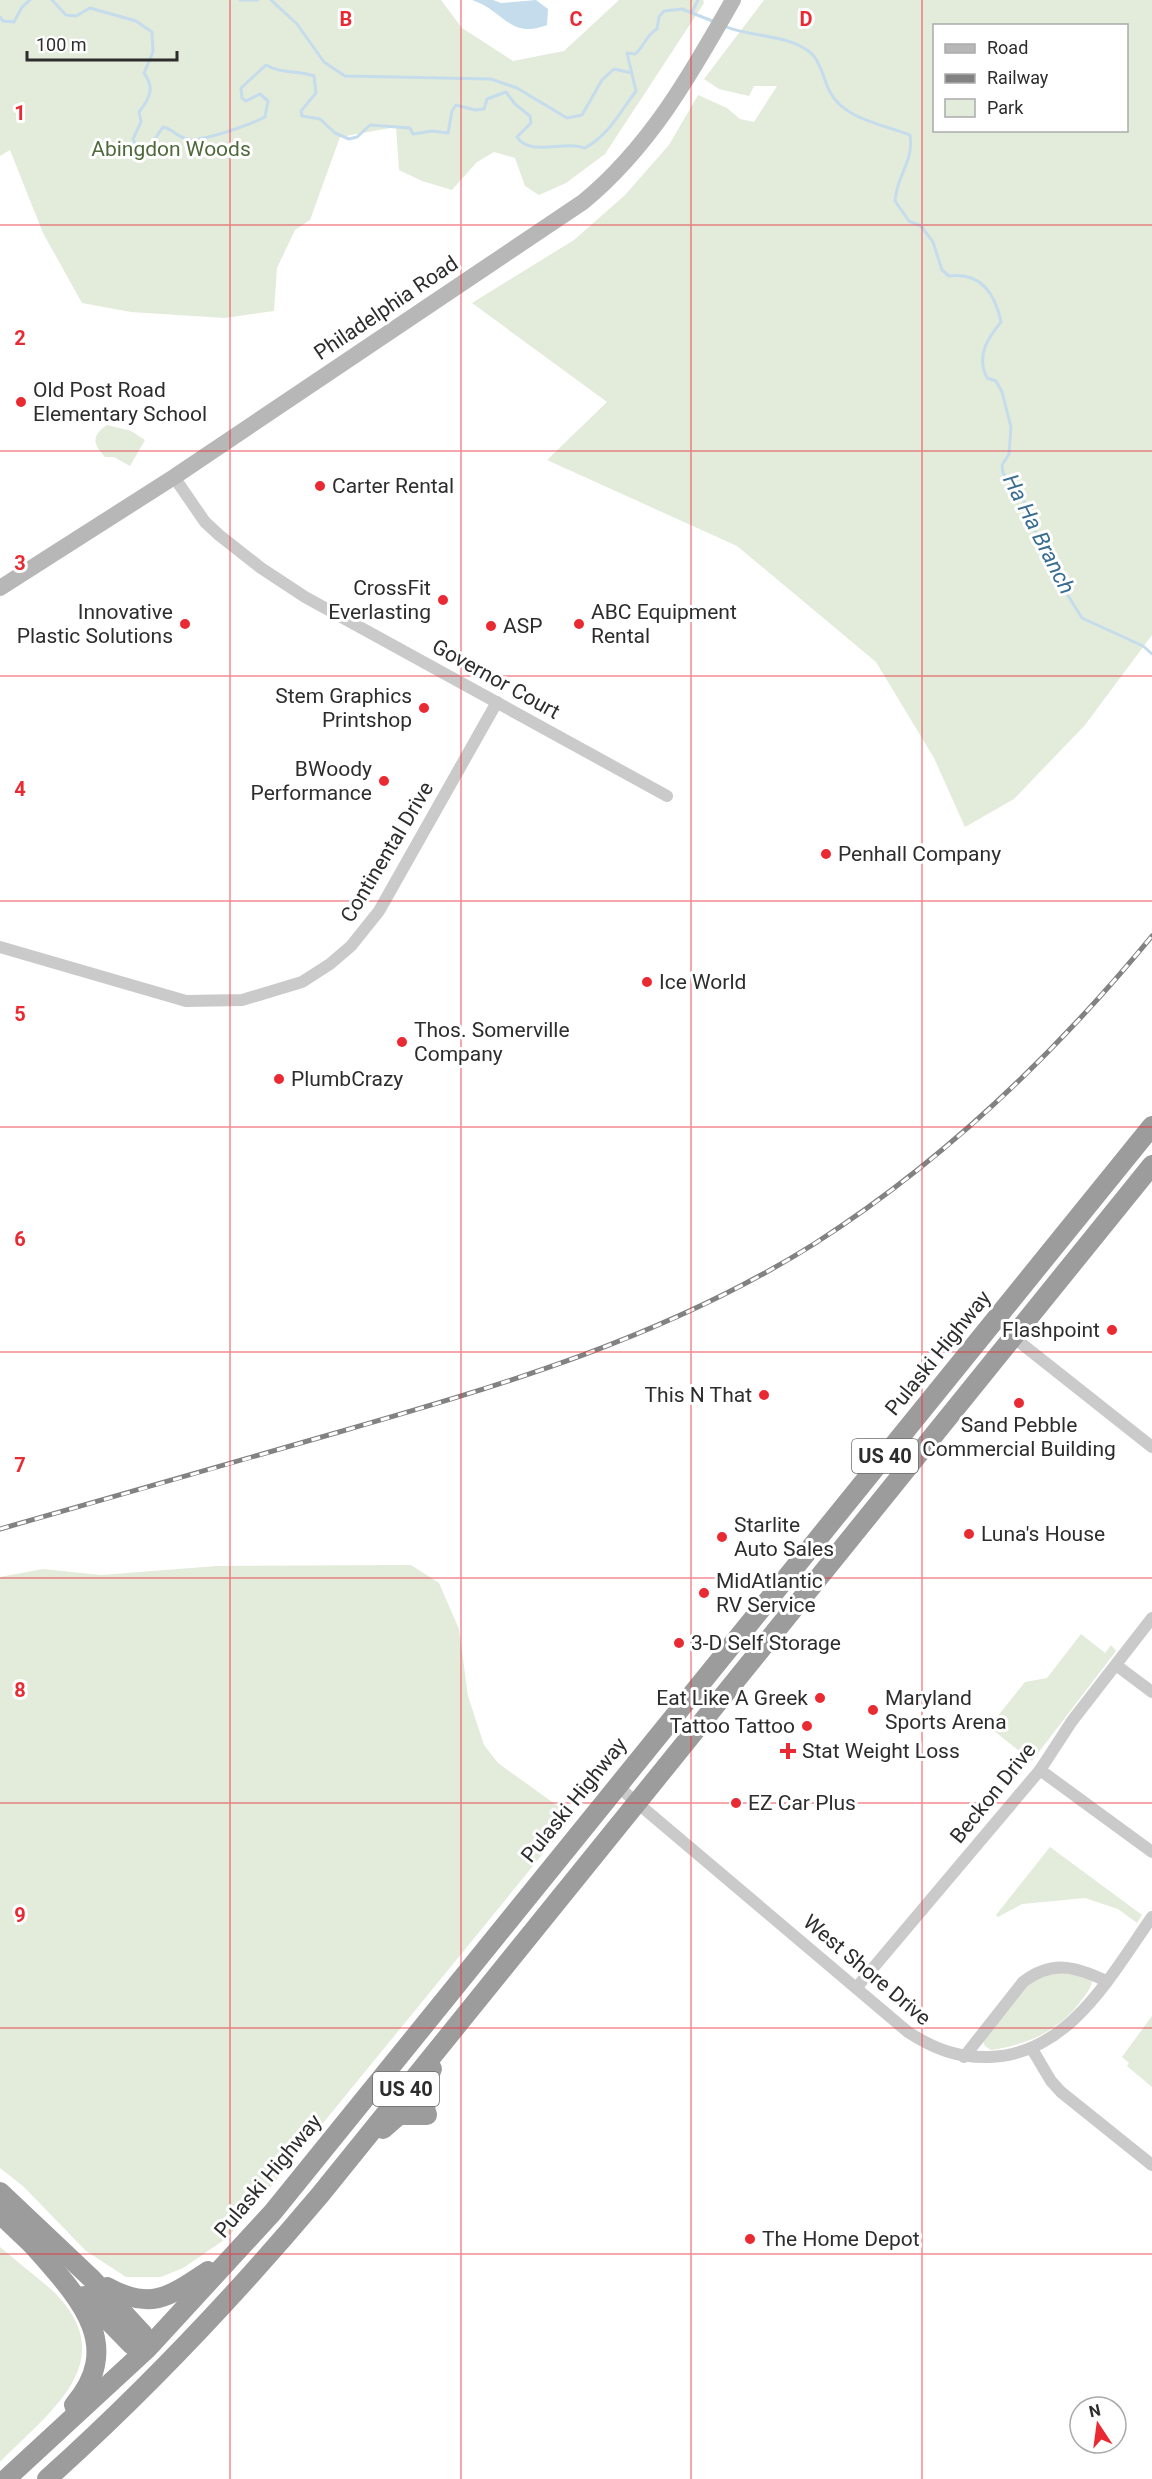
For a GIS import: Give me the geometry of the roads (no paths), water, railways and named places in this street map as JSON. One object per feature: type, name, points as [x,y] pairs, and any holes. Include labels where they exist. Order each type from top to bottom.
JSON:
[{"type":"highway","name":"Pulaski Highway","points":[[13,2473],[144,2346],[273,2212],[1152,1125]]},
{"type":"highway","name":"US 40","points":[[47,2479],[165,2366],[271,2253],[320,2195],[1152,1165]]},
{"type":"highway","points":[[320,2195],[341,2181],[391,2120],[399,2115],[427,2115],[420,2090],[423,2081],[459,2037],[459,2024]]},
{"type":"highway","points":[[0,2192],[92,2279],[143,2334],[144,2346]]},
{"type":"highway","points":[[0,2214],[132,2345],[144,2346],[165,2366]]},
{"type":"highway","points":[[13,2473],[82,2395],[91,2381],[98,2349],[88,2317],[66,2284],[31,2243]]},
{"type":"highway","points":[[92,2279],[128,2298],[152,2299],[179,2290],[235,2253]]},
{"type":"main road","name":"Philadelphia Road","points":[[0,588],[174,477],[564,217],[603,186],[622,168],[656,127],[733,0]]},
{"type":"street","name":"Governor Court","points":[[174,477],[205,522],[261,568],[305,597],[667,796]]},
{"type":"street","name":"Continental Drive","points":[[0,947],[186,1001],[242,1000],[302,982],[330,964],[351,946],[379,911],[497,702]]},
{"type":"street","points":[[1013,1337],[1152,1447]]},
{"type":"street","name":"Beckon Drive","points":[[857,1988],[1040,1770],[1072,1721],[1152,1618]]},
{"type":"street","points":[[1116,1665],[1152,1692]]},
{"type":"street","points":[[1040,1770],[1152,1852]]},
{"type":"street","name":"West Shore Drive","points":[[616,1785],[857,1988],[926,2043],[964,2056],[1006,2056],[1032,2049],[1068,2026],[1106,1982],[1152,1917]]},
{"type":"street","points":[[964,2056],[1023,1982],[1035,1973],[1069,1966],[1106,1982]]},
{"type":"street","points":[[1032,2049],[1051,2081],[1061,2092],[1152,2165]]},
{"type":"water","points":[[472,0],[493,0],[501,3],[536,0],[548,9],[547,25],[534,29],[515,26]]},
{"type":"waterway","name":"Ha Ha Branch","points":[[0,17],[3,21],[14,22],[22,7],[30,0]]},
{"type":"waterway","name":"Ha Ha Branch","points":[[52,0],[66,15],[76,16],[90,8],[136,21],[152,32],[153,52],[144,73],[149,83],[150,93],[139,112],[141,122],[133,139],[136,146],[144,149],[150,146],[163,127],[184,138],[194,139],[226,132],[265,117],[268,101],[260,94],[246,101],[242,98],[241,88],[266,65],[278,70],[314,76],[316,93],[301,111],[302,116],[320,119],[335,133],[349,139],[357,137],[370,125],[410,128],[413,134],[432,131],[448,133],[452,111],[456,105],[475,110],[484,109],[487,99],[506,92],[515,104],[530,116],[531,123],[517,137],[523,143],[539,147],[577,146],[585,148],[601,137],[636,91],[627,53],[635,54],[638,51],[650,34],[657,29],[659,17],[664,11],[682,9],[715,22]]},
{"type":"waterway","points":[[240,0],[258,0]]},
{"type":"waterway","points":[[271,0],[297,24],[324,62],[345,76],[491,79],[517,88],[567,118],[582,115],[602,80],[614,69],[632,73]]},
{"type":"waterway","points":[[692,12],[698,0]]},
{"type":"waterway","name":"Ha Ha Branch","points":[[724,26],[781,39],[802,47],[815,57],[830,92],[845,109],[866,120],[910,135],[910,153],[895,201],[909,221],[921,226],[933,242],[942,270],[949,276],[969,277],[984,287],[995,302],[1001,322],[988,341],[983,362],[987,378],[996,381],[1002,392],[1011,427],[1009,454],[1002,465],[1003,473],[1025,503],[1032,527],[1041,538],[1062,586],[1082,618],[1143,646],[1152,654]]},
{"type":"railway","points":[[0,1529],[401,1414],[523,1376],[643,1332],[758,1277],[862,1212],[908,1178],[995,1104],[1076,1023],[1152,936]]},
{"type":"place","name":"Old Post Road Elementary School","points":[[21,402]]},
{"type":"place","name":"Carter Rental","points":[[320,486]]},
{"type":"place","name":"CrossFit Everlasting","points":[[443,600]]},
{"type":"place","name":"Innovative Plastic Solutions","points":[[185,624]]},
{"type":"place","name":"ABC Equipment Rental","points":[[579,624]]},
{"type":"place","name":"ASP","points":[[491,626]]},
{"type":"place","name":"Stem Graphics Printshop","points":[[424,708]]},
{"type":"place","name":"BWoody Performance","points":[[384,781]]},
{"type":"place","name":"Penhall Company","points":[[826,854]]},
{"type":"place","name":"Ice World","points":[[647,982]]},
{"type":"place","name":"Thos. Somerville Company","points":[[402,1042]]},
{"type":"place","name":"PlumbCrazy","points":[[279,1079]]},
{"type":"place","name":"Flashpoint","points":[[1112,1330]]},
{"type":"place","name":"This N That","points":[[764,1395]]},
{"type":"place","name":"Sand Pebble Commercial Building","points":[[1019,1403]]},
{"type":"place","name":"Luna's House","points":[[969,1534]]},
{"type":"place","name":"Starlite Auto Sales","points":[[722,1537]]},
{"type":"place","name":"MidAtlantic RV Service","points":[[704,1593]]},
{"type":"place","name":"3-D Self Storage","points":[[679,1643]]},
{"type":"place","name":"Eat Like A Greek","points":[[820,1698]]},
{"type":"place","name":"Maryland Sports Arena","points":[[873,1710]]},
{"type":"place","name":"Tattoo Tattoo","points":[[807,1726]]},
{"type":"place","name":"Stat Weight Loss","points":[[788,1751]]},
{"type":"place","name":"EZ Car Plus","points":[[736,1803]]},
{"type":"place","name":"The Home Depot","points":[[750,2239]]},
{"type":"park label","name":"Abingdon Woods","points":[[171,149]]}]
